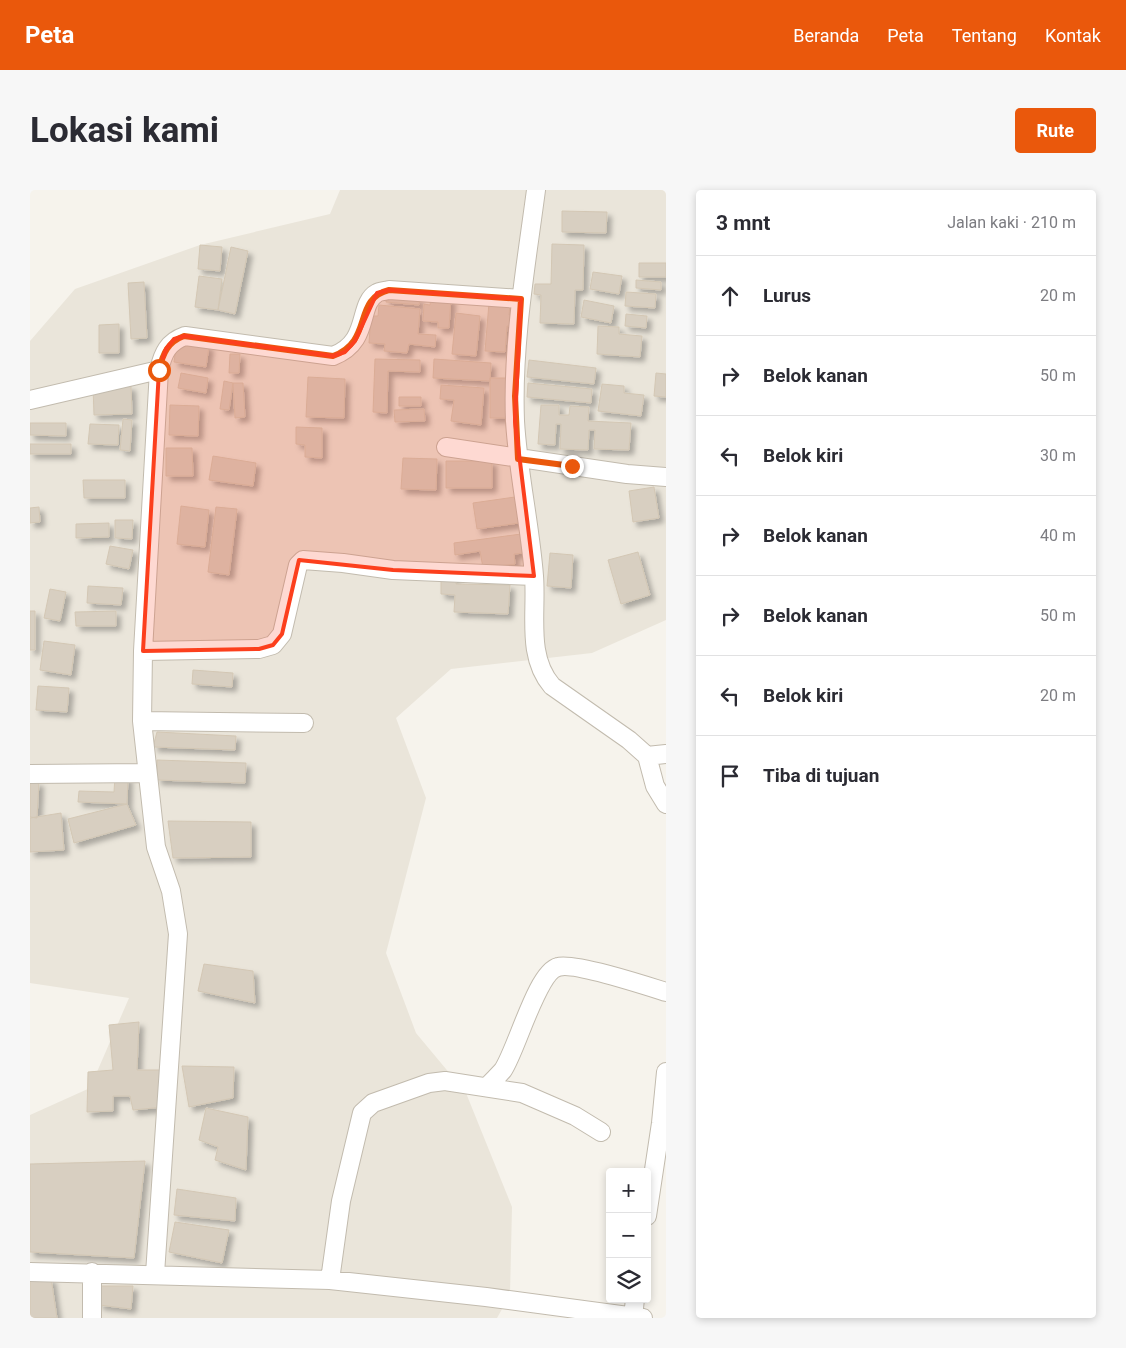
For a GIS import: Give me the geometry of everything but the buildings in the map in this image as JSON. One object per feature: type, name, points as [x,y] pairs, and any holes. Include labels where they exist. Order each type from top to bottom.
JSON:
[{"type":"street","points":[[536,190],[521,299],[515,396],[518,459],[534,576],[535,648],[537,660],[545,677],[552,686],[629,740],[646,756],[655,786],[666,804]]},
{"type":"street","points":[[155,1274],[178,934],[171,891],[156,847],[146,773],[142,721],[143,651],[159,370],[166,349],[174,340],[184,336],[333,356],[345,352],[355,341],[370,300],[377,293],[389,290],[521,299]]},
{"type":"street","points":[[30,400],[159,370]]},
{"type":"street","points":[[446,447],[518,459],[666,477]]},
{"type":"street","points":[[143,651],[259,649],[273,645],[282,634],[298,565],[303,560],[393,570],[534,576]]},
{"type":"street","points":[[142,721],[304,723]]},
{"type":"street","points":[[646,756],[666,754]]},
{"type":"street","points":[[30,774],[146,773]]},
{"type":"street","points":[[487,1087],[503,1069],[520,1036],[528,1011],[549,972],[559,966],[582,969],[666,992]]},
{"type":"street","points":[[647,1213],[661,1124],[666,1072]]},
{"type":"street","points":[[330,1280],[341,1201],[362,1113],[366,1107],[438,1081],[522,1093],[544,1101],[601,1132]]},
{"type":"street","points":[[30,1272],[92,1272],[330,1280],[559,1312],[637,1311]]},
{"type":"street","points":[[92,1272],[92,1318]]},
{"type":"highlighted area","points":[[389,290],[521,299],[515,421],[534,576],[393,570],[299,560],[282,634],[273,645],[259,649],[143,651],[159,370],[166,349],[174,339],[185,336],[333,356],[345,352],[355,341],[377,293]]},
{"type":"shaded area","points":[[340,190],[666,190],[666,620],[592,653],[451,669],[396,718],[426,798],[386,953],[416,1033],[466,1093],[512,1207],[510,1295],[497,1318],[30,1318],[30,1115],[90,1088],[129,998],[30,983],[30,341],[75,289],[200,245],[330,214]]},
{"type":"route","points":[[159,370],[166,349],[174,340],[184,336],[317,355],[333,356],[345,352],[355,341],[370,300],[377,293],[389,290],[521,299],[515,396],[518,459],[572,466]]}]
